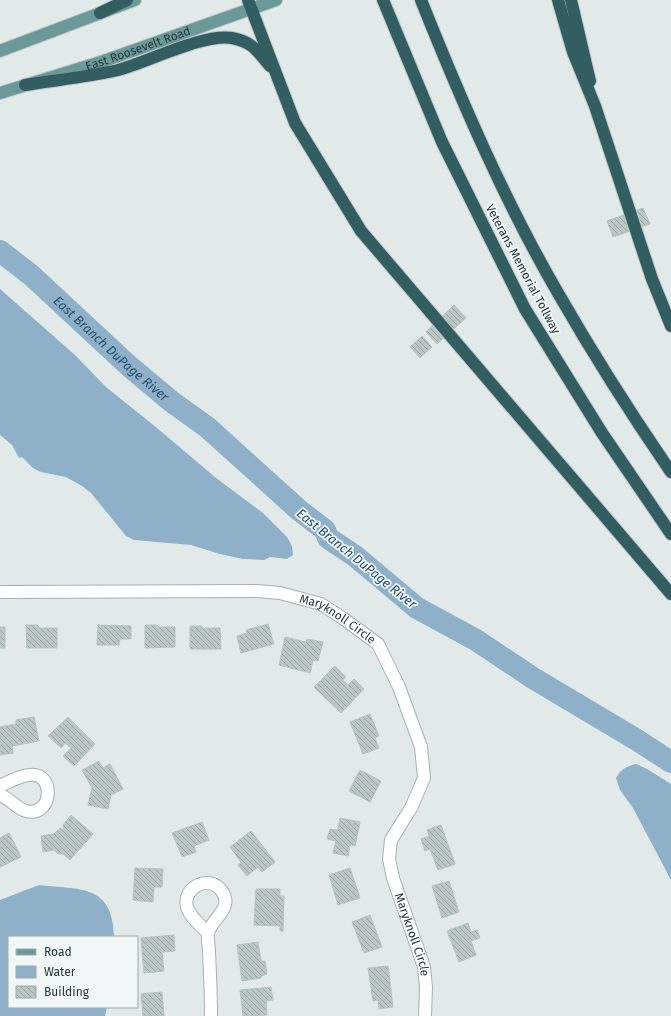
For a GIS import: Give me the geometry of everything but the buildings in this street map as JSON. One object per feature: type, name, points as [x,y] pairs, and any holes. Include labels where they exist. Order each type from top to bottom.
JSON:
[{"type":"highway","points":[[100,13],[127,0]]},
{"type":"highway","name":"Veterans Memorial Tollway","points":[[383,0],[442,142],[525,309],[602,433],[671,534]]},
{"type":"highway","name":"Veterans Memorial Tollway","points":[[421,0],[475,128],[543,265],[632,415],[671,472]]},
{"type":"highway","points":[[558,0],[573,52],[595,106],[652,279],[671,326]]},
{"type":"highway","points":[[571,0],[584,50],[595,106]]},
{"type":"highway","points":[[250,5],[295,123],[361,231],[671,594]]},
{"type":"highway","points":[[25,85],[118,70],[183,47],[217,38],[230,38],[249,43],[276,73]]},
{"type":"main road","points":[[0,51],[136,0]]},
{"type":"main road","name":"East Roosevelt Road","points":[[0,93],[101,62],[250,5],[276,0]]},
{"type":"street","name":"Maryknoll Circle","points":[[0,592],[257,591],[280,593],[321,604],[344,618],[378,644],[400,687],[421,747],[424,765],[424,778],[411,808],[391,840],[389,859],[393,878],[424,967],[427,1015]]},
{"type":"street","points":[[0,786],[27,775],[33,775],[44,780],[49,791],[47,802],[43,807],[32,812],[20,809],[10,799],[0,795]]},
{"type":"street","points":[[208,933],[212,1016]]},
{"type":"water","points":[[0,289],[75,355],[106,387],[216,478],[263,513],[287,537],[292,546],[293,555],[287,559],[270,557],[264,560],[243,559],[191,545],[134,540],[126,536],[91,493],[82,486],[66,477],[41,472],[33,468],[22,457],[19,458],[12,445],[0,435]]},
{"type":"water","points":[[636,764],[671,784],[671,880],[633,808],[620,790],[616,778],[624,769]]},
{"type":"water","points":[[39,885],[80,889],[100,898],[107,907],[112,919],[114,936],[8,936],[8,1008],[107,1008],[105,1016],[0,1016],[0,900]]},
{"type":"waterway","name":"East Branch DuPage River","points":[[0,251],[31,275],[129,366],[172,402],[207,427],[300,511],[325,530],[328,538],[355,556],[417,608],[476,640],[533,678],[671,762]]}]
